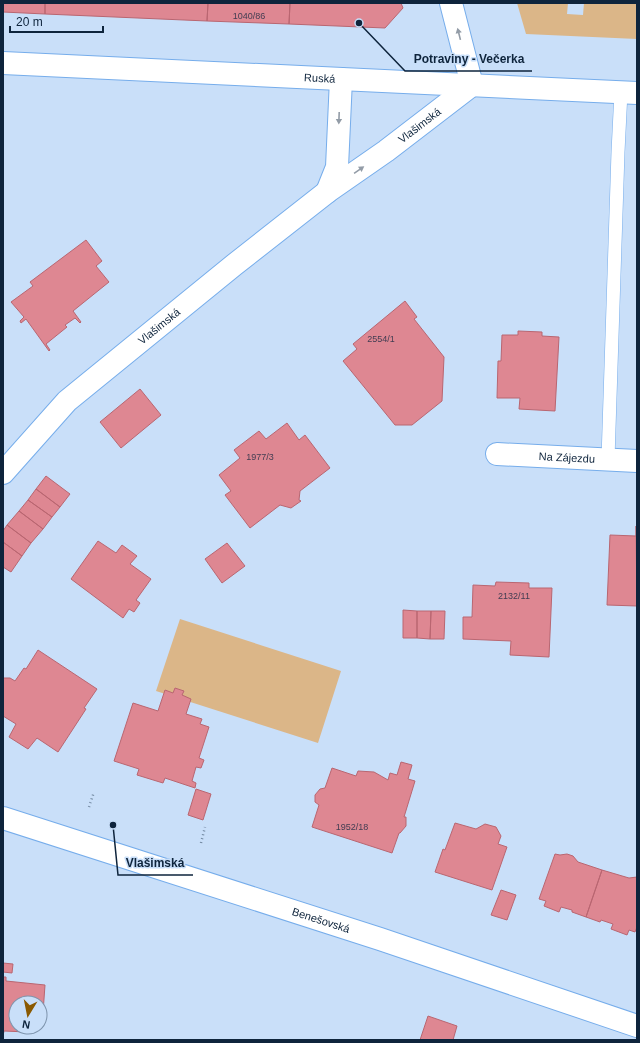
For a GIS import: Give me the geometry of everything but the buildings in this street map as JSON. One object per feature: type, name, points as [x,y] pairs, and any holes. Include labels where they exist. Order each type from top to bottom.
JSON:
[{"type":"street","points":[[451,3],[472,85]]},
{"type":"street","name":"Ruská","points":[[3,63],[629,93]]},
{"type":"street","points":[[328,192],[337,167],[341,79]]},
{"type":"street","name":"Vlašimská","points":[[3,473],[67,401],[234,265],[328,192],[386,151],[472,85]]},
{"type":"street","name":"Na Zájezdu","points":[[497,454],[637,461]]},
{"type":"street","name":"Benešovská","points":[[3,818],[380,939],[637,1026]]},
{"type":"lane","points":[[608,460],[618,152],[629,93]]},
{"type":"path","points":[[89,807],[94,792]]},
{"type":"path","points":[[201,843],[205,827]]},
{"type":"shaded area","points":[[517,3],[568,3],[567,14],[583,15],[584,3],[637,3],[637,39],[526,34]]},
{"type":"shaded area","points":[[180,619],[341,671],[318,743],[156,691]]},
{"type":"place","name":"Potraviny - Večerka","points":[[359,23]]},
{"type":"place","name":"Vlašimská","points":[[113,825]]}]
